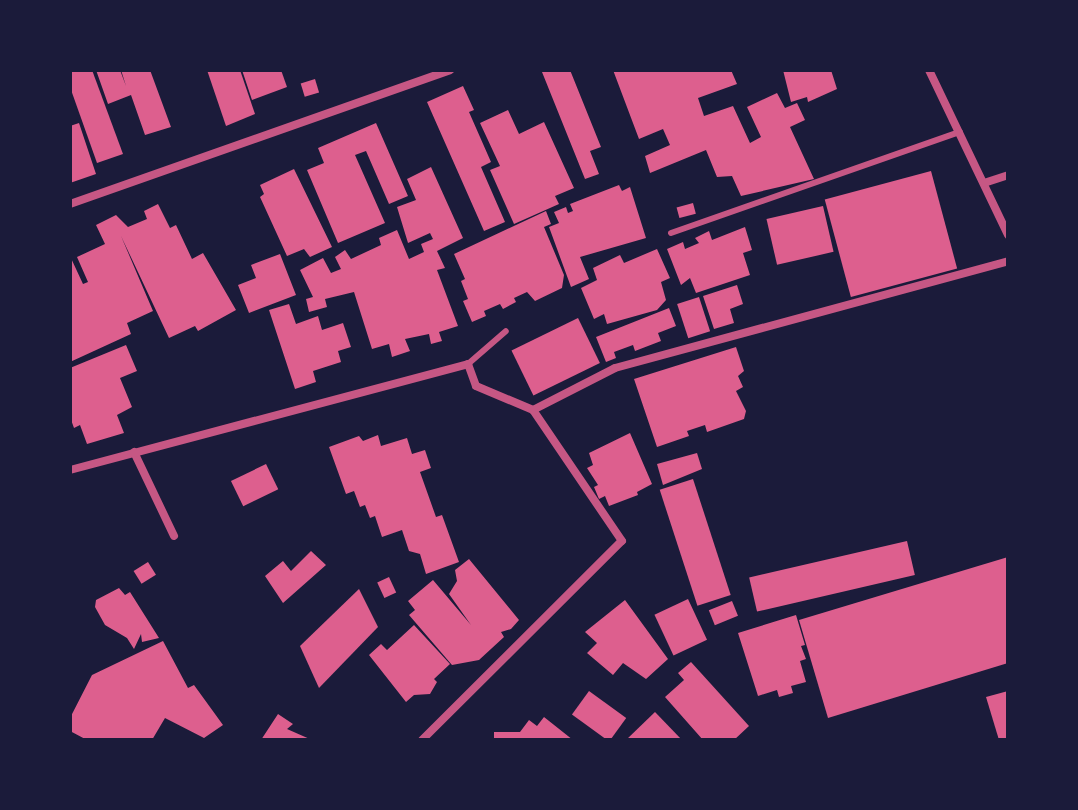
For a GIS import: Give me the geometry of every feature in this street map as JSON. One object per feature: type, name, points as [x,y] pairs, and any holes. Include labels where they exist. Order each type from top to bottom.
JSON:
[{"type":"street","points":[[70,204],[450,70]]},
{"type":"street","points":[[929,70],[1008,235]]},
{"type":"street","points":[[984,183],[1008,175]]},
{"type":"street","points":[[533,410],[615,368],[1008,261]]},
{"type":"street","points":[[70,470],[468,364],[476,386],[533,410],[622,541],[422,740]]},
{"type":"street","points":[[134,452],[174,536]]},
{"type":"lane","points":[[671,233],[960,132]]},
{"type":"lane","points":[[468,364],[506,331]]},
{"type":"building","points":[[92,70],[123,154],[97,163],[70,87],[70,71]]},
{"type":"building","points":[[96,70],[120,70],[126,86],[121,70],[150,70],[171,127],[145,135],[131,95],[108,104]]},
{"type":"building","points":[[207,70],[240,70],[255,114],[226,126]]},
{"type":"building","points":[[242,70],[281,70],[287,87],[252,100]]},
{"type":"building","points":[[570,70],[601,147],[590,151],[599,174],[585,179],[542,72]]},
{"type":"building","points":[[613,70],[731,70],[737,84],[698,98],[704,116],[733,106],[750,143],[761,137],[747,107],[777,93],[785,108],[797,103],[805,120],[790,127],[814,179],[741,196],[732,176],[717,177],[706,150],[650,173],[645,156],[670,145],[663,129],[639,139]]},
{"type":"building","points":[[783,70],[831,70],[837,89],[808,102],[807,97],[791,102]]},
{"type":"building","points":[[315,79],[319,92],[305,97],[301,83]]},
{"type":"building","points":[[463,86],[474,110],[469,112],[491,162],[481,167],[505,222],[484,231],[427,102]]},
{"type":"building","points":[[508,110],[519,134],[544,122],[574,188],[555,196],[559,204],[514,224],[490,170],[500,166],[480,123]]},
{"type":"building","points":[[79,123],[96,174],[70,183],[70,126]]},
{"type":"building","points":[[376,123],[408,196],[389,204],[366,151],[355,155],[385,223],[338,243],[307,170],[324,163],[318,148]]},
{"type":"building","points":[[431,167],[463,238],[437,251],[445,268],[437,270],[458,326],[439,332],[442,341],[431,344],[429,334],[405,339],[410,351],[392,357],[389,344],[372,349],[354,292],[325,299],[327,307],[309,312],[306,299],[313,297],[300,270],[323,258],[331,273],[341,269],[335,257],[345,250],[351,259],[381,245],[379,238],[397,230],[409,259],[424,252],[421,244],[433,239],[430,233],[408,243],[397,207],[416,200],[407,179]]},
{"type":"building","points":[[294,169],[332,247],[310,257],[304,249],[287,256],[260,197],[264,194],[260,185]]},
{"type":"building","points":[[931,171],[957,269],[851,297],[825,199]]},
{"type":"building","points":[[619,185],[622,191],[630,187],[646,238],[580,257],[589,279],[571,287],[549,227],[559,223],[554,212],[566,207],[568,213],[573,211],[570,204]]},
{"type":"building","points":[[693,203],[696,214],[679,218],[677,207]]},
{"type":"building","points":[[158,204],[170,228],[176,225],[192,259],[203,253],[236,310],[198,331],[195,326],[169,338],[121,236],[153,311],[127,323],[131,334],[70,362],[70,256],[83,284],[88,282],[77,257],[105,244],[96,225],[116,215],[128,227],[147,219],[144,211]]},
{"type":"building","points":[[823,206],[834,252],[777,265],[766,219]]},
{"type":"building","points":[[546,211],[551,224],[544,227],[564,275],[562,288],[535,301],[527,292],[514,298],[516,302],[503,309],[500,304],[484,311],[486,316],[472,322],[463,301],[468,299],[461,281],[465,279],[454,254]]},
{"type":"building","points":[[745,227],[752,250],[743,253],[750,275],[696,293],[690,278],[681,285],[667,249],[683,242],[685,249],[699,243],[695,238],[709,231],[712,240]]},
{"type":"building","points":[[657,249],[670,278],[661,282],[666,300],[657,310],[607,324],[604,314],[594,319],[581,288],[597,280],[593,268],[620,255],[624,263]]},
{"type":"building","points":[[280,254],[296,295],[249,313],[238,285],[256,278],[251,265]]},
{"type":"building","points":[[737,285],[743,304],[730,309],[734,323],[714,329],[703,296]]},
{"type":"building","points":[[699,297],[710,331],[688,338],[677,304]]},
{"type":"building","points":[[289,304],[296,324],[318,316],[322,330],[343,323],[351,347],[338,351],[341,362],[313,371],[316,382],[295,389],[269,310]]},
{"type":"building","points":[[669,308],[676,326],[658,333],[661,341],[635,351],[633,345],[614,352],[616,358],[606,362],[596,337]]},
{"type":"building","points":[[578,318],[600,363],[533,395],[511,350]]},
{"type":"building","points":[[126,345],[137,371],[120,378],[132,407],[117,415],[124,433],[87,444],[80,425],[74,428],[70,417],[70,368]]},
{"type":"building","points":[[736,347],[744,371],[738,376],[743,387],[736,391],[746,411],[744,419],[707,432],[705,425],[687,431],[689,436],[657,447],[634,379]]},
{"type":"building","points":[[630,433],[652,484],[637,492],[638,495],[609,506],[605,496],[599,499],[594,487],[598,485],[587,468],[593,465],[589,453]]},
{"type":"building","points":[[378,435],[381,446],[407,438],[412,454],[425,450],[431,468],[420,472],[436,517],[442,515],[459,562],[426,574],[420,554],[409,551],[402,530],[382,537],[375,516],[370,518],[365,505],[360,507],[354,491],[346,494],[329,447],[359,436],[363,441]]},
{"type":"building","points":[[697,453],[702,469],[663,485],[657,464]]},
{"type":"building","points":[[266,464],[278,489],[243,506],[231,481]]},
{"type":"building","points":[[693,479],[731,595],[697,606],[660,490]]},
{"type":"building","points":[[907,541],[915,575],[757,612],[749,577]]},
{"type":"building","points":[[311,551],[326,565],[283,603],[265,576],[283,561],[291,571]]},
{"type":"building","points":[[1008,557],[1008,663],[828,718],[799,620]]},
{"type":"building","points":[[469,559],[519,620],[511,629],[501,632],[504,637],[479,660],[452,665],[409,615],[415,610],[408,601],[433,580],[471,625],[449,594],[457,581],[455,570]]},
{"type":"building","points":[[148,562],[156,575],[142,584],[134,571]]},
{"type":"building","points":[[389,577],[396,592],[384,598],[377,582]]},
{"type":"building","points":[[119,588],[125,595],[130,592],[159,638],[142,642],[141,634],[134,649],[127,638],[105,625],[95,607],[96,600]]},
{"type":"building","points":[[359,589],[378,627],[319,688],[300,646]]},
{"type":"building","points":[[688,599],[707,640],[673,655],[654,615]]},
{"type":"building","points":[[625,600],[668,659],[646,679],[623,663],[613,675],[587,653],[597,643],[585,632]]},
{"type":"building","points":[[732,601],[738,616],[715,625],[709,610]]},
{"type":"building","points":[[796,615],[805,645],[801,646],[806,659],[800,661],[806,682],[791,686],[793,693],[779,697],[777,690],[758,696],[738,633]]},
{"type":"building","points":[[414,625],[450,664],[434,679],[437,682],[430,694],[414,695],[406,702],[369,655],[381,644],[387,650]]},
{"type":"building","points":[[163,641],[188,688],[194,685],[223,725],[204,738],[165,718],[152,740],[87,740],[70,731],[70,718],[92,675]]},
{"type":"building","points":[[691,662],[749,726],[734,740],[703,740],[665,697],[684,680],[678,673]]},
{"type":"building","points":[[589,691],[626,718],[607,740],[572,714]]},
{"type":"building","points":[[1008,691],[1008,740],[999,740],[986,697]]},
{"type":"building","points":[[655,712],[682,740],[626,740]]},
{"type":"building","points":[[278,714],[293,724],[287,729],[312,740],[261,740]]},
{"type":"building","points":[[544,717],[573,740],[494,740],[494,732],[520,732],[529,720],[537,726]]}]
